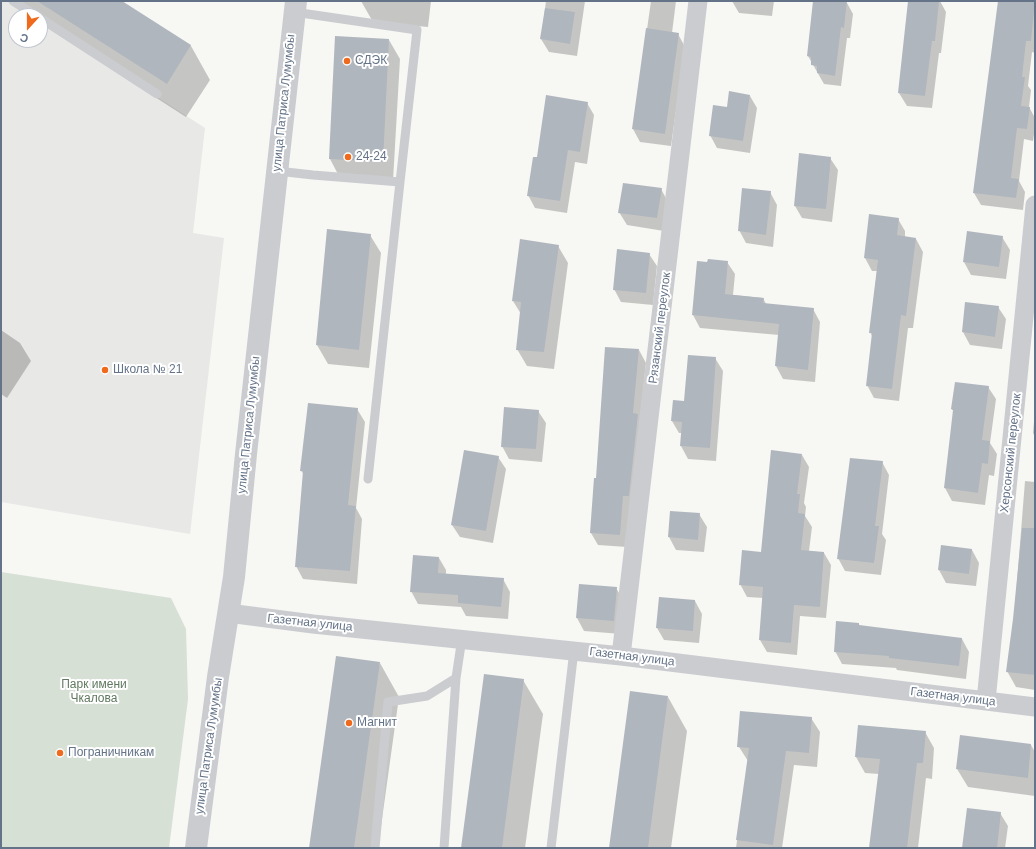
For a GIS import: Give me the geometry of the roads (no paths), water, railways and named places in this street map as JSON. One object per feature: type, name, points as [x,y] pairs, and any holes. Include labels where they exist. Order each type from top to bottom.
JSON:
[{"type":"street","name":"Рязанский переулок","points":[[621,656],[698,1]]},
{"type":"street","name":"улица Патриса Лумумбы","points":[[196,848],[234,577],[295,6]]},
{"type":"street","name":"Херсонский переулок","points":[[986,701],[1035,205]]},
{"type":"street","name":"Газетная улица","points":[[228,614],[574,650],[1035,707]]},
{"type":"lane","points":[[13,1],[24,8]]},
{"type":"lane","points":[[295,6],[417,30],[368,479]]},
{"type":"lane","points":[[48,23],[157,94]]},
{"type":"lane","points":[[277,170],[313,175],[400,182]]},
{"type":"lane","points":[[444,848],[456,678],[462,638]]},
{"type":"lane","points":[[551,848],[574,650]]},
{"type":"lane","points":[[375,848],[388,702],[427,696],[456,678]]},
{"type":"place","name":"СДЭК","points":[[347,61]]},
{"type":"place","name":"24-24","points":[[348,157]]},
{"type":"place","name":"Школа № 21","points":[[105,370]]},
{"type":"place","name":"Магнит","points":[[349,723]]},
{"type":"place","name":"Пограничникам","points":[[60,753]]},
{"type":"park label","name":"Парк имени Чкалова","points":[[94,692]]}]
